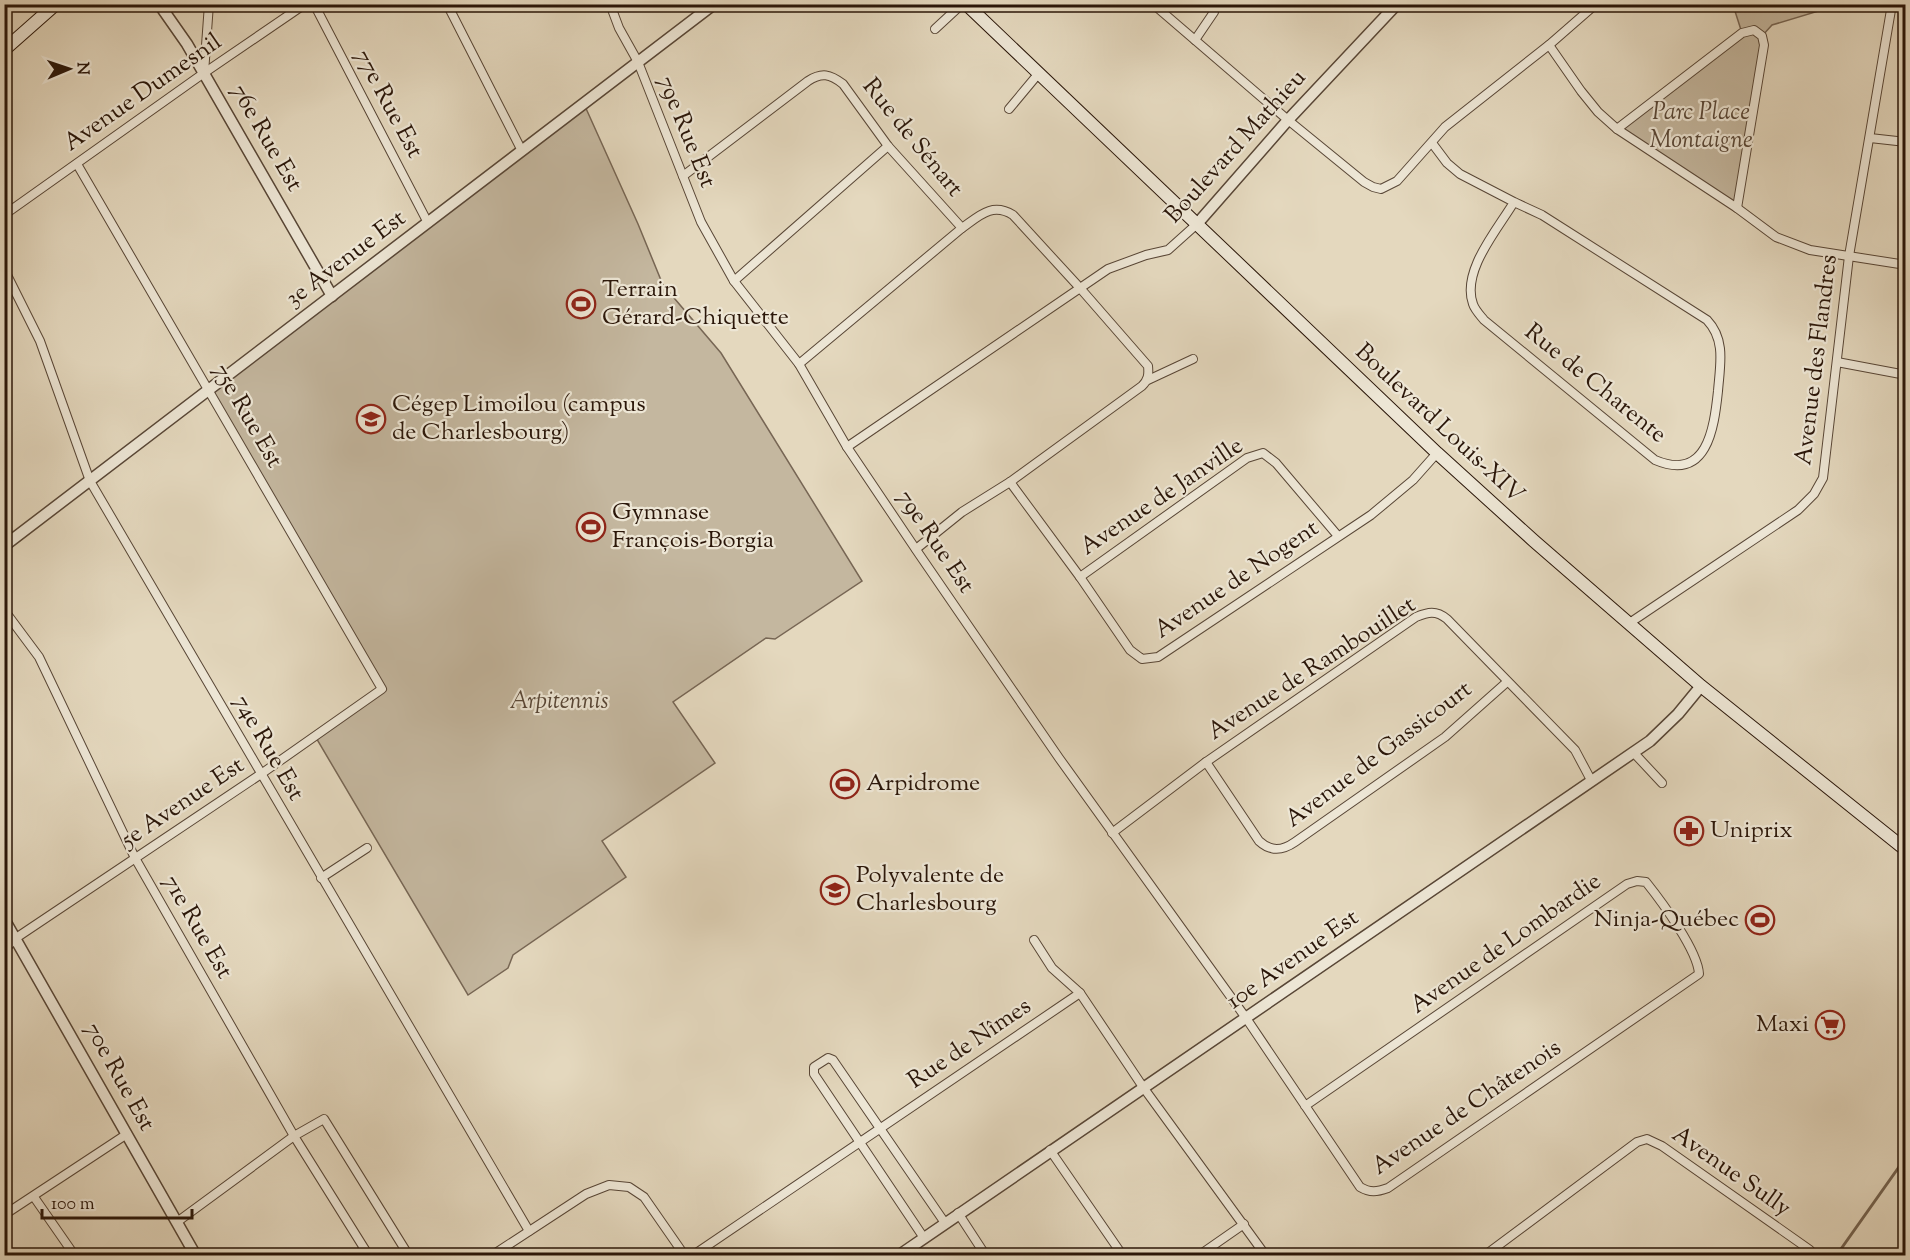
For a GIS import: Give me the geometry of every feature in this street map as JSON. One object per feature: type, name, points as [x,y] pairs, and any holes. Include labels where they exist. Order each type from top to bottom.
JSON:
[{"type":"main road","points":[[4,50],[56,4]]},
{"type":"main road","name":"Boulevard Louis-XIV","points":[[964,4],[1437,453],[1628,624],[1701,686],[1905,850]]},
{"type":"street","name":"76e Rue Est","points":[[159,4],[188,44],[332,296]]},
{"type":"street","points":[[204,73],[209,4]]},
{"type":"street","name":"Avenue Dumesnil","points":[[4,215],[305,4]]},
{"type":"street","name":"77e Rue Est","points":[[314,4],[428,222]]},
{"type":"street","points":[[447,4],[522,151]]},
{"type":"street","name":"79e Rue Est","points":[[610,4],[619,28],[638,62],[701,222],[734,281],[800,364],[847,447],[916,549],[1059,758],[1246,1018]]},
{"type":"street","name":"3e Avenue Est","points":[[4,546],[714,4]]},
{"type":"street","points":[[935,29],[964,4]]},
{"type":"street","points":[[1154,4],[1288,120],[1373,187],[1381,189],[1397,181],[1444,127],[1549,45],[1596,4]]},
{"type":"street","points":[[1195,40],[1214,12],[1214,4]]},
{"type":"street","name":"Avenue des Flandres","points":[[1628,624],[1798,510],[1814,494],[1823,478],[1849,256],[1893,4]]},
{"type":"street","name":"Boulevard Mathieu","points":[[847,447],[1108,269],[1146,255],[1168,250],[1197,224],[1288,120],[1396,5]]},
{"type":"street","points":[[1617,129],[1742,33],[1754,30],[1762,36],[1764,45],[1737,208]]},
{"type":"street","points":[[1549,45],[1586,98],[1617,129],[1737,208],[1776,237],[1810,249],[1905,265]]},
{"type":"street","points":[[1009,109],[1039,73]]},
{"type":"street","name":"Rue de Sénart","points":[[683,176],[818,75],[835,78],[843,84],[888,146],[962,228]]},
{"type":"street","points":[[1870,138],[1905,142]]},
{"type":"street","name":"Rue de Charente","points":[[1432,143],[1447,163],[1460,174],[1542,215],[1707,320],[1715,328],[1721,352],[1714,424],[1705,449],[1692,461],[1674,466],[1655,460],[1484,320],[1474,307],[1470,285],[1476,263],[1514,202]]},
{"type":"street","points":[[734,281],[888,146]]},
{"type":"street","name":"75e Rue Est","points":[[77,164],[382,689]]},
{"type":"street","points":[[800,364],[962,228],[981,214],[997,209],[1005,210],[1013,215],[1143,358],[1148,366],[1148,380]]},
{"type":"street","name":"74e Rue Est","points":[[4,269],[40,342],[90,481],[529,1231]]},
{"type":"street","points":[[916,549],[962,512],[1010,482],[1142,387],[1148,380],[1193,359]]},
{"type":"street","points":[[1837,362],[1905,375]]},
{"type":"street","name":"Avenue de Janville","points":[[1080,577],[1247,458],[1256,454],[1263,453],[1276,463],[1338,536]]},
{"type":"street","name":"Avenue de Nogent","points":[[1010,482],[1130,650],[1142,659],[1150,659],[1168,650],[1371,515],[1404,487],[1437,453]]},
{"type":"street","name":"71e Rue Est","points":[[4,610],[39,657],[135,858],[294,1136],[366,1252]]},
{"type":"street","name":"Avenue de Rambouillet","points":[[1112,832],[1206,762],[1416,617],[1434,612],[1447,619],[1575,750],[1591,780]]},
{"type":"street","name":"Avenue de Gassicourt","points":[[1206,762],[1259,841],[1266,848],[1281,849],[1295,842],[1445,737],[1508,682]]},
{"type":"street","name":"10e Avenue Est","points":[[898,1256],[1650,741],[1678,714],[1701,686]]},
{"type":"street","name":"5e Avenue Est","points":[[4,950],[16,938],[261,774],[382,689]]},
{"type":"street","points":[[1633,752],[1662,783]]},
{"type":"street","points":[[321,878],[367,848]]},
{"type":"street","name":"Avenue de Lombardie","points":[[1305,1106],[1626,884],[1636,881],[1646,882],[1699,963],[1699,971]]},
{"type":"street","name":"70e Rue Est","points":[[4,920],[196,1256]]},
{"type":"street","points":[[1034,940],[1052,968],[1080,993],[1143,1088],[1266,1256]]},
{"type":"street","name":"Avenue de Châtenois","points":[[1246,1018],[1360,1187],[1366,1191],[1380,1191],[1700,975],[1699,971]]},
{"type":"street","name":"Rue de Nîmes","points":[[692,1256],[1080,993]]},
{"type":"street","points":[[924,1238],[814,1074],[814,1067],[821,1061],[828,1058],[833,1060],[945,1223]]},
{"type":"street","points":[[177,1222],[294,1136],[324,1119],[409,1256]]},
{"type":"street","points":[[4,1215],[127,1134]]},
{"type":"street","name":"Avenue Sully","points":[[1484,1256],[1637,1142],[1647,1139],[1662,1146],[1810,1250]]},
{"type":"street","points":[[1050,1150],[1123,1256]]},
{"type":"street","points":[[491,1256],[586,1194],[609,1185],[629,1187],[644,1197],[685,1256]]},
{"type":"street","points":[[34,1197],[75,1256]]},
{"type":"street","points":[[958,1213],[986,1256]]},
{"type":"street","points":[[1198,1256],[1244,1224]]},
{"type":"street","points":[[354,1256],[366,1252]]},
{"type":"green space","name":"Parc Place Montaigne","points":[[1733,5],[1823,5],[1822,10],[1772,25],[1762,36],[1737,208],[1617,129],[1742,33]]},
{"type":"green space","name":"Arpitennis","points":[[584,104],[663,285],[721,353],[862,581],[775,639],[766,638],[673,702],[715,763],[602,841],[626,877],[513,955],[508,968],[468,995],[315,736],[382,689],[209,390]]},
{"type":"waterway","points":[[1836,1256],[1906,1157]]},
{"type":"place","name":"Terrain Gérard-Chiquette","points":[[581,304]]},
{"type":"place","name":"Cégep Limoilou (campus de Charlesbourg)","points":[[371,419]]},
{"type":"place","name":"Gymnase François-Borgia","points":[[591,527]]},
{"type":"place","name":"Arpidrome","points":[[845,784]]},
{"type":"place","name":"Uniprix","points":[[1689,831]]},
{"type":"place","name":"Polyvalente de Charlesbourg","points":[[835,890]]},
{"type":"place","name":"Ninja-Québec","points":[[1760,920]]},
{"type":"place","name":"Maxi","points":[[1830,1025]]}]
